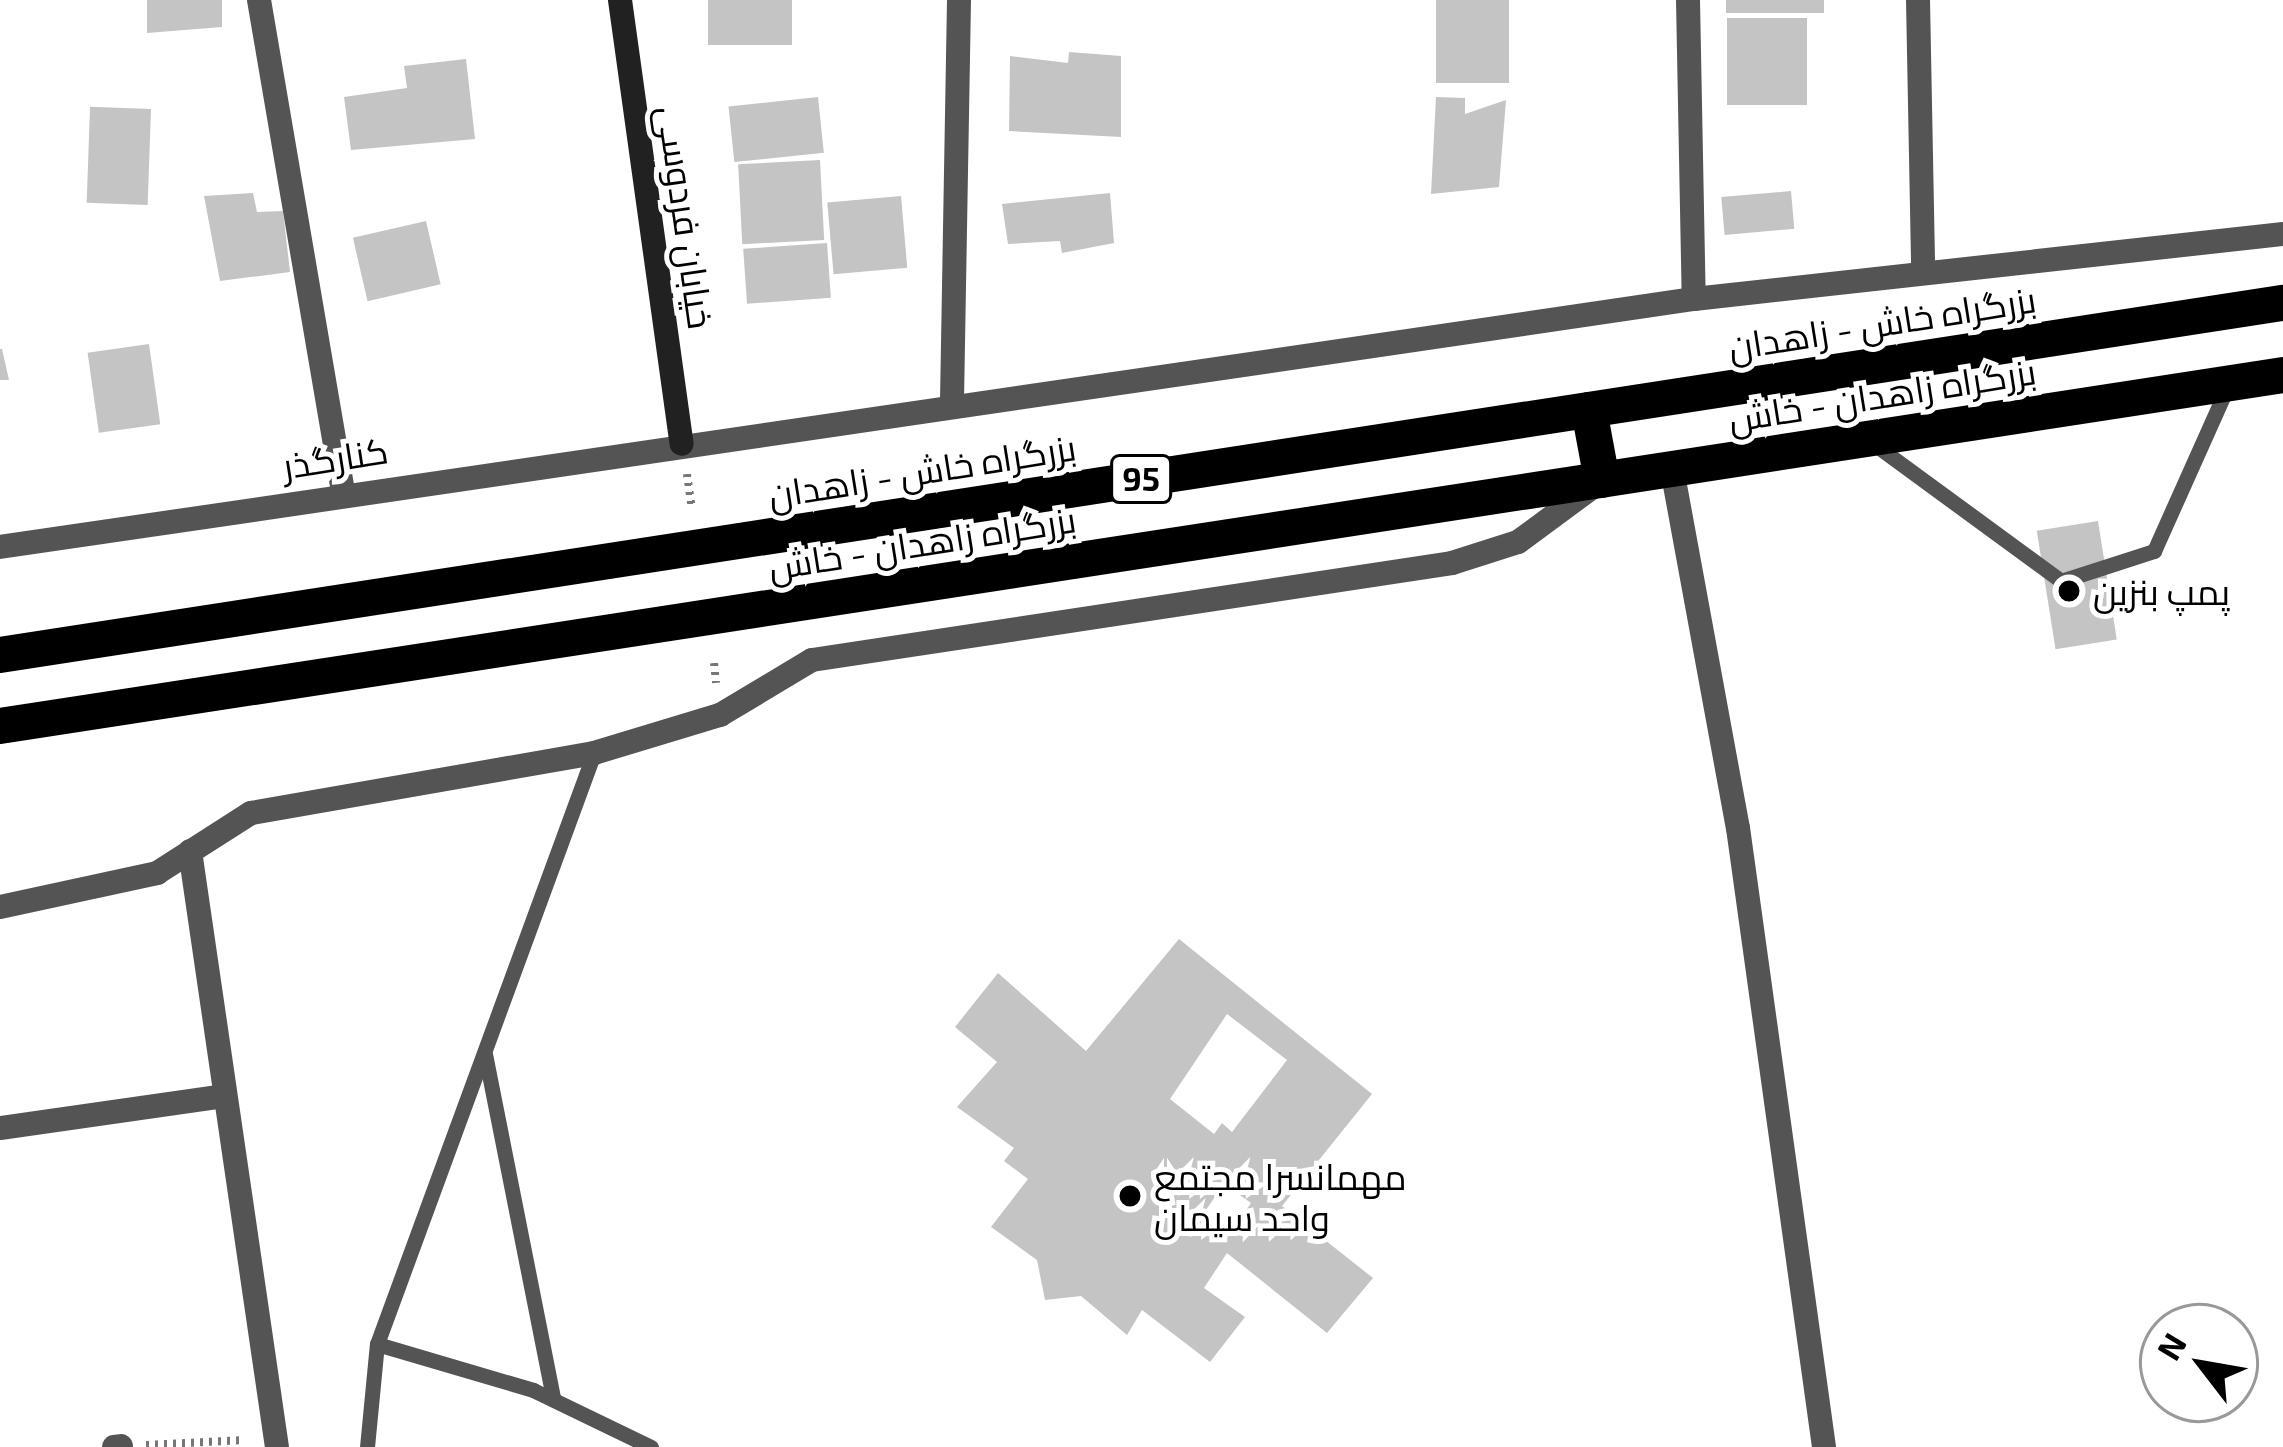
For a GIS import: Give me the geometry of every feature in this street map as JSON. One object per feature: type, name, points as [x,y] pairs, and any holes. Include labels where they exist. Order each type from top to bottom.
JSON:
[{"type":"highway","name":"بزرگراه خاش - زاهدان","points":[[0,655],[2283,303]]},
{"type":"highway","name":"بزرگراه زاهدان - خاش","points":[[0,726],[2283,375]]},
{"type":"highway","points":[[1589,410],[1602,480]]},
{"type":"street","points":[[259,0],[343,492]]},
{"type":"street","name":"خیابان فردوسی","points":[[620,0],[682,444]]},
{"type":"street","points":[[952,401],[959,0]]},
{"type":"street","points":[[1688,0],[1694,299]]},
{"type":"street","points":[[1918,0],[1923,268]]},
{"type":"street","name":"کنارگذر","points":[[0,547],[952,401],[1694,299],[1923,268],[2007,270],[2283,234]]},
{"type":"street","points":[[1672,469],[1738,828],[1824,1447]]},
{"type":"street","points":[[0,907],[100,892],[190,851],[250,813],[594,753],[720,715],[812,660],[1452,563],[1518,542],[1602,480]]},
{"type":"street","points":[[190,851],[276,1443]]},
{"type":"street","points":[[0,1128],[224,1096]]},
{"type":"lane","points":[[1866,439],[2062,581],[2154,551],[2230,383]]},
{"type":"lane","points":[[368,1447],[377,1344],[594,753]]},
{"type":"lane","points":[[484,1051],[553,1400]]},
{"type":"lane","points":[[377,1344],[553,1400],[651,1447]]},
{"type":"path","points":[[117,1446],[276,1443]]},
{"type":"building","points":[[147,0],[222,0],[222,27],[147,33]]},
{"type":"building","points":[[708,0],[792,0],[792,45],[708,45]]},
{"type":"building","points":[[1436,0],[1509,0],[1509,83],[1436,83]]},
{"type":"building","points":[[1726,0],[1824,0],[1824,13],[1726,13]]},
{"type":"building","points":[[1727,18],[1807,18],[1807,105],[1727,105]]},
{"type":"building","points":[[1069,52],[1121,56],[1121,137],[1009,131],[1010,56],[1068,63]]},
{"type":"building","points":[[466,59],[475,139],[351,150],[344,97],[407,88],[404,66]]},
{"type":"building","points":[[818,97],[824,153],[734,162],[728,106]]},
{"type":"building","points":[[1436,97],[1465,98],[1465,114],[1506,100],[1499,187],[1431,194]]},
{"type":"building","points":[[90,107],[151,109],[148,205],[87,203]]},
{"type":"building","points":[[820,160],[824,240],[742,244],[738,164]]},
{"type":"building","points":[[1791,191],[1794,229],[1725,235],[1721,197]]},
{"type":"building","points":[[253,193],[257,212],[283,211],[290,272],[220,281],[204,196]]},
{"type":"building","points":[[1110,193],[1114,243],[1062,253],[1060,241],[1008,244],[1002,204]]},
{"type":"building","points":[[901,196],[907,268],[834,274],[827,202]]},
{"type":"building","points":[[426,221],[441,284],[368,301],[353,238]]},
{"type":"building","points":[[827,243],[831,298],[747,304],[743,249]]},
{"type":"building","points":[[149,344],[160,424],[99,433],[88,353]]},
{"type":"building","points":[[2,349],[9,380],[0,380]]},
{"type":"building","points":[[2098,521],[2117,640],[2056,649],[2037,531]]},
{"type":"building","points":[[1179,939],[1372,1094],[1282,1206],[1373,1278],[1327,1333],[1227,1253],[1204,1288],[1245,1317],[1210,1362],[1142,1310],[1127,1335],[1081,1296],[1045,1300],[1037,1260],[991,1227],[1028,1179],[1004,1161],[1014,1148],[957,1107],[997,1062],[955,1027],[998,973],[1086,1051]],"holes":[[[1227,1014],[1287,1060],[1232,1132],[1222,1123],[1214,1134],[1170,1099]],[[1224,1184],[1251,1203],[1230,1233],[1203,1214]]]},
{"type":"place","name":"پمپ بنزین","points":[[2069,591]]},
{"type":"place","name":"مهمانسرا مجتمع واحد سیمان","points":[[1130,1196]]}]
